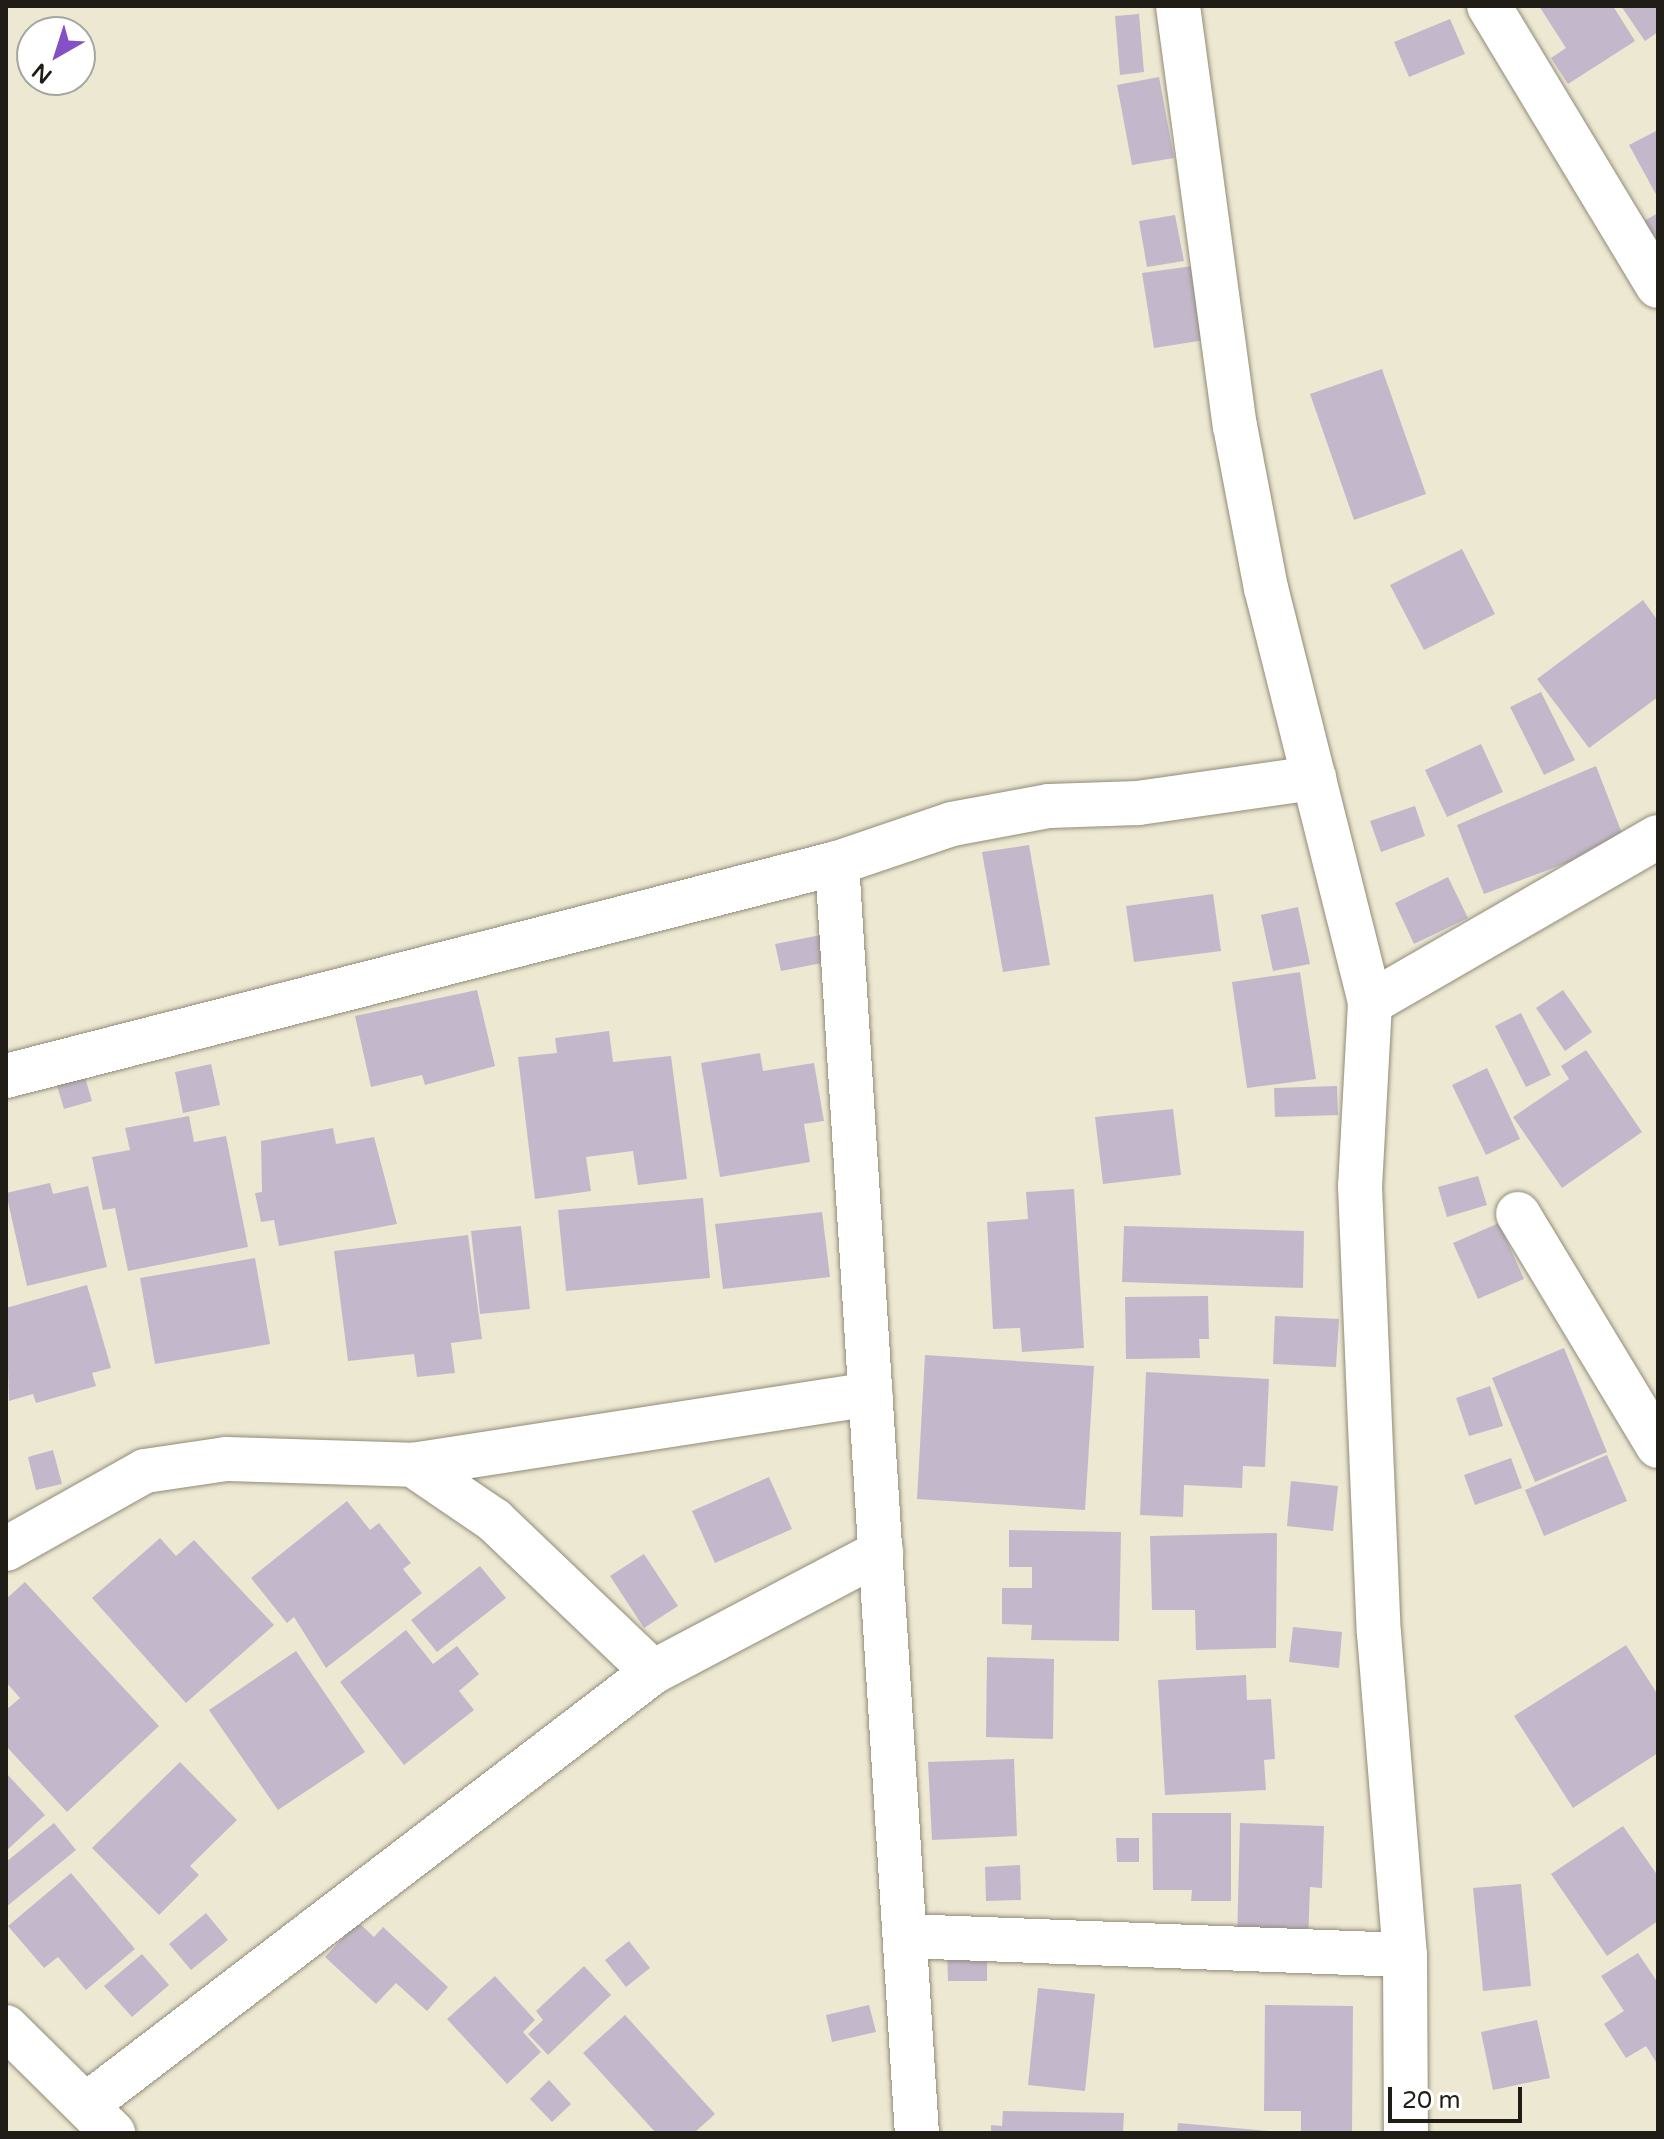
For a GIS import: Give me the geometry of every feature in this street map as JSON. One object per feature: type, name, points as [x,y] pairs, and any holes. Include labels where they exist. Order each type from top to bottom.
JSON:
[{"type":"street","points":[[1178,6],[1235,426],[1314,778],[1370,1003],[1360,1186],[1379,1633],[1405,1955],[1406,2133]]},
{"type":"street","points":[[1489,6],[1658,286]]},
{"type":"street","points":[[6,1076],[837,863],[952,824],[1049,806],[1138,803],[1314,778]]},
{"type":"street","points":[[1370,1003],[1658,837]]},
{"type":"street","points":[[837,863],[905,1936],[909,2127]]},
{"type":"street","points":[[1518,1214],[1658,1446]]},
{"type":"street","points":[[6,1549],[145,1471],[226,1459],[413,1465],[871,1394]]},
{"type":"street","points":[[413,1465],[494,1520],[653,1672]]},
{"type":"street","points":[[6,2027],[100,2119],[653,1672],[881,1552]]},
{"type":"street","points":[[905,1936],[1405,1955]]},
{"type":"building","points":[[1539,6],[1613,6],[1635,41],[1568,84],[1551,58],[1566,48]]},
{"type":"building","points":[[1621,6],[1658,6],[1658,32],[1645,41]]},
{"type":"building","points":[[1139,14],[1144,72],[1120,75],[1115,16]]},
{"type":"building","points":[[1450,19],[1465,54],[1409,77],[1394,42]]},
{"type":"building","points":[[1159,77],[1174,158],[1132,165],[1117,85]]},
{"type":"building","points":[[1658,130],[1658,198],[1629,145]]},
{"type":"building","points":[[1658,213],[1658,263],[1637,225]]},
{"type":"building","points":[[1175,215],[1184,261],[1147,267],[1139,221]]},
{"type":"building","points":[[1193,266],[1205,340],[1154,348],[1142,273]]},
{"type":"building","points":[[1382,369],[1426,494],[1354,520],[1310,394]]},
{"type":"building","points":[[1462,549],[1495,614],[1424,650],[1390,585]]},
{"type":"building","points":[[1643,600],[1658,621],[1658,697],[1589,748],[1537,679]]},
{"type":"building","points":[[1541,692],[1575,760],[1544,775],[1510,707]]},
{"type":"building","points":[[1481,744],[1503,792],[1447,817],[1425,770]]},
{"type":"building","points":[[1596,766],[1625,841],[1484,894],[1457,825]]},
{"type":"building","points":[[1415,806],[1425,836],[1381,852],[1370,821]]},
{"type":"building","points":[[1029,845],[1050,965],[1003,972],[982,852]]},
{"type":"building","points":[[1448,877],[1468,918],[1414,944],[1395,903]]},
{"type":"building","points":[[1213,894],[1221,951],[1134,962],[1126,906]]},
{"type":"building","points":[[1298,907],[1310,964],[1273,971],[1261,915]]},
{"type":"building","points":[[821,935],[827,962],[781,971],[775,944]]},
{"type":"building","points":[[1300,972],[1316,1079],[1247,1088],[1232,982]]},
{"type":"building","points":[[477,990],[495,1066],[425,1085],[422,1075],[371,1087],[355,1016]]},
{"type":"building","points":[[1563,990],[1592,1032],[1565,1051],[1536,1008]]},
{"type":"building","points":[[1521,1013],[1551,1075],[1526,1087],[1495,1026]]},
{"type":"building","points":[[609,1031],[613,1062],[671,1056],[687,1179],[638,1185],[633,1151],[586,1157],[591,1191],[535,1199],[518,1057],[557,1053],[555,1038]]},
{"type":"building","points":[[1586,1050],[1642,1132],[1562,1188],[1513,1117],[1569,1079],[1561,1066]]},
{"type":"building","points":[[760,1053],[763,1071],[814,1063],[824,1121],[804,1124],[810,1162],[720,1177],[701,1063]]},
{"type":"building","points":[[211,1064],[220,1105],[183,1113],[175,1072]]},
{"type":"building","points":[[82,1067],[92,1101],[64,1109],[54,1076]]},
{"type":"building","points":[[1487,1068],[1520,1139],[1486,1155],[1452,1085]]},
{"type":"building","points":[[1337,1086],[1338,1115],[1275,1117],[1274,1088]]},
{"type":"building","points":[[1173,1109],[1181,1175],[1103,1184],[1095,1117]]},
{"type":"building","points":[[189,1116],[194,1142],[226,1136],[248,1247],[128,1271],[115,1208],[103,1210],[92,1157],[130,1150],[125,1128]]},
{"type":"building","points":[[333,1128],[336,1144],[374,1137],[397,1224],[279,1246],[274,1220],[261,1222],[255,1193],[262,1192],[261,1141]]},
{"type":"building","points":[[1478,1176],[1487,1205],[1447,1217],[1438,1187]]},
{"type":"building","points":[[50,1183],[53,1194],[88,1186],[107,1267],[27,1286],[6,1193]]},
{"type":"building","points":[[1074,1189],[1084,1348],[1022,1352],[1020,1328],[993,1329],[987,1222],[1028,1219],[1026,1192]]},
{"type":"building","points":[[703,1198],[710,1278],[566,1291],[558,1210]]},
{"type":"building","points":[[822,1212],[830,1277],[723,1289],[715,1224]]},
{"type":"building","points":[[1499,1223],[1524,1279],[1478,1299],[1453,1243]]},
{"type":"building","points":[[521,1226],[530,1309],[480,1314],[471,1231]]},
{"type":"building","points":[[1124,1226],[1304,1231],[1303,1288],[1122,1282]]},
{"type":"building","points":[[468,1235],[482,1339],[451,1343],[455,1373],[417,1377],[414,1354],[348,1361],[334,1251]]},
{"type":"building","points":[[255,1258],[270,1344],[155,1364],[140,1278]]},
{"type":"building","points":[[87,1285],[111,1368],[92,1373],[96,1386],[36,1403],[33,1394],[9,1401],[6,1308]]},
{"type":"building","points":[[1208,1296],[1209,1339],[1199,1339],[1200,1358],[1126,1359],[1125,1297]]},
{"type":"building","points":[[1275,1316],[1339,1319],[1336,1367],[1273,1364]]},
{"type":"building","points":[[1564,1348],[1607,1452],[1535,1482],[1492,1378]]},
{"type":"building","points":[[925,1355],[1094,1366],[1085,1510],[917,1499]]},
{"type":"building","points":[[1146,1372],[1269,1379],[1265,1467],[1243,1466],[1242,1488],[1184,1485],[1183,1517],[1140,1515]]},
{"type":"building","points":[[1490,1386],[1503,1426],[1469,1436],[1456,1398]]},
{"type":"building","points":[[53,1450],[62,1484],[36,1490],[28,1457]]},
{"type":"building","points":[[1607,1455],[1627,1501],[1544,1536],[1525,1490]]},
{"type":"building","points":[[1511,1458],[1522,1488],[1475,1505],[1464,1475]]},
{"type":"building","points":[[769,1477],[792,1529],[715,1563],[692,1511]]},
{"type":"building","points":[[1291,1481],[1338,1486],[1333,1531],[1287,1526]]},
{"type":"building","points":[[347,1501],[370,1530],[379,1523],[411,1563],[403,1569],[422,1593],[326,1668],[294,1617],[287,1623],[251,1578]]},
{"type":"building","points":[[1009,1530],[1121,1532],[1119,1641],[1031,1640],[1032,1625],[1002,1624],[1002,1588],[1032,1588],[1032,1567],[1009,1567]]},
{"type":"building","points":[[1277,1533],[1276,1648],[1196,1650],[1195,1610],[1152,1610],[1150,1536]]},
{"type":"building","points":[[160,1538],[176,1556],[194,1540],[274,1625],[186,1703],[92,1598]]},
{"type":"building","points":[[644,1554],[678,1606],[644,1628],[610,1576]]},
{"type":"building","points":[[480,1566],[506,1598],[437,1652],[411,1620]]},
{"type":"building","points":[[25,1582],[159,1726],[67,1812],[6,1746],[6,1710],[20,1698],[6,1682],[6,1599]]},
{"type":"building","points":[[1293,1627],[1342,1632],[1339,1668],[1289,1662]]},
{"type":"building","points":[[406,1630],[433,1664],[457,1646],[479,1674],[459,1691],[474,1710],[404,1765],[340,1682]]},
{"type":"building","points":[[1626,1645],[1658,1695],[1658,1753],[1573,1808],[1514,1716]]},
{"type":"building","points":[[296,1651],[365,1752],[278,1810],[209,1710]]},
{"type":"building","points":[[987,1657],[1054,1659],[1053,1739],[986,1737]]},
{"type":"building","points":[[1246,1675],[1247,1700],[1271,1699],[1275,1759],[1264,1760],[1266,1790],[1165,1795],[1158,1680]]},
{"type":"building","points":[[1014,1759],[1017,1836],[932,1840],[928,1762]]},
{"type":"building","points":[[180,1762],[237,1820],[190,1866],[199,1875],[159,1915],[92,1848]]},
{"type":"building","points":[[6,1773],[45,1815],[6,1851]]},
{"type":"building","points":[[1152,1813],[1231,1813],[1231,1901],[1191,1901],[1192,1890],[1153,1890]]},
{"type":"building","points":[[54,1823],[76,1850],[6,1907],[6,1862]]},
{"type":"building","points":[[1240,1823],[1324,1826],[1322,1888],[1310,1887],[1308,1943],[1237,1941]]},
{"type":"building","points":[[1623,1826],[1658,1876],[1658,1921],[1607,1956],[1551,1874]]},
{"type":"building","points":[[1116,1838],[1139,1838],[1139,1862],[1117,1862]]},
{"type":"building","points":[[1020,1865],[1021,1900],[986,1901],[985,1867]]},
{"type":"building","points":[[71,1873],[135,1949],[86,1990],[58,1957],[44,1968],[8,1926]]},
{"type":"building","points":[[1521,1884],[1531,1986],[1483,1991],[1473,1888]]},
{"type":"building","points":[[206,1913],[228,1940],[191,1970],[169,1944]]},
{"type":"building","points":[[358,1922],[374,1937],[383,1927],[448,1987],[427,2011],[396,1983],[376,2004],[325,1957]]},
{"type":"building","points":[[629,1941],[650,1968],[626,1987],[605,1960]]},
{"type":"building","points":[[947,1951],[987,1951],[987,1981],[948,1981]]},
{"type":"building","points":[[1638,1953],[1658,1983],[1658,2065],[1646,2046],[1626,2058],[1604,2024],[1624,2011],[1601,1976]]},
{"type":"building","points":[[142,1954],[169,1985],[132,2017],[104,1986]]},
{"type":"building","points":[[584,1966],[611,1995],[548,2055],[528,2034],[543,2020],[536,2011]]},
{"type":"building","points":[[495,1976],[535,2020],[523,2032],[541,2052],[507,2084],[447,2019]]},
{"type":"building","points":[[1038,1988],[1095,1994],[1085,2091],[1028,2085]]},
{"type":"building","points":[[869,2005],[876,2032],[832,2042],[826,2015]]},
{"type":"building","points":[[1265,2005],[1353,2006],[1352,2133],[1301,2133],[1301,2111],[1264,2111]]},
{"type":"building","points":[[625,2015],[715,2114],[694,2133],[656,2133],[583,2053]]},
{"type":"building","points":[[1537,2020],[1550,2078],[1493,2090],[1481,2032]]},
{"type":"building","points":[[549,2080],[571,2104],[552,2122],[530,2099]]},
{"type":"building","points":[[1003,2111],[1124,2113],[1123,2133],[991,2133],[991,2125],[1002,2126]]},
{"type":"building","points":[[1178,2123],[1269,2131],[1269,2133],[1177,2133]]}]
